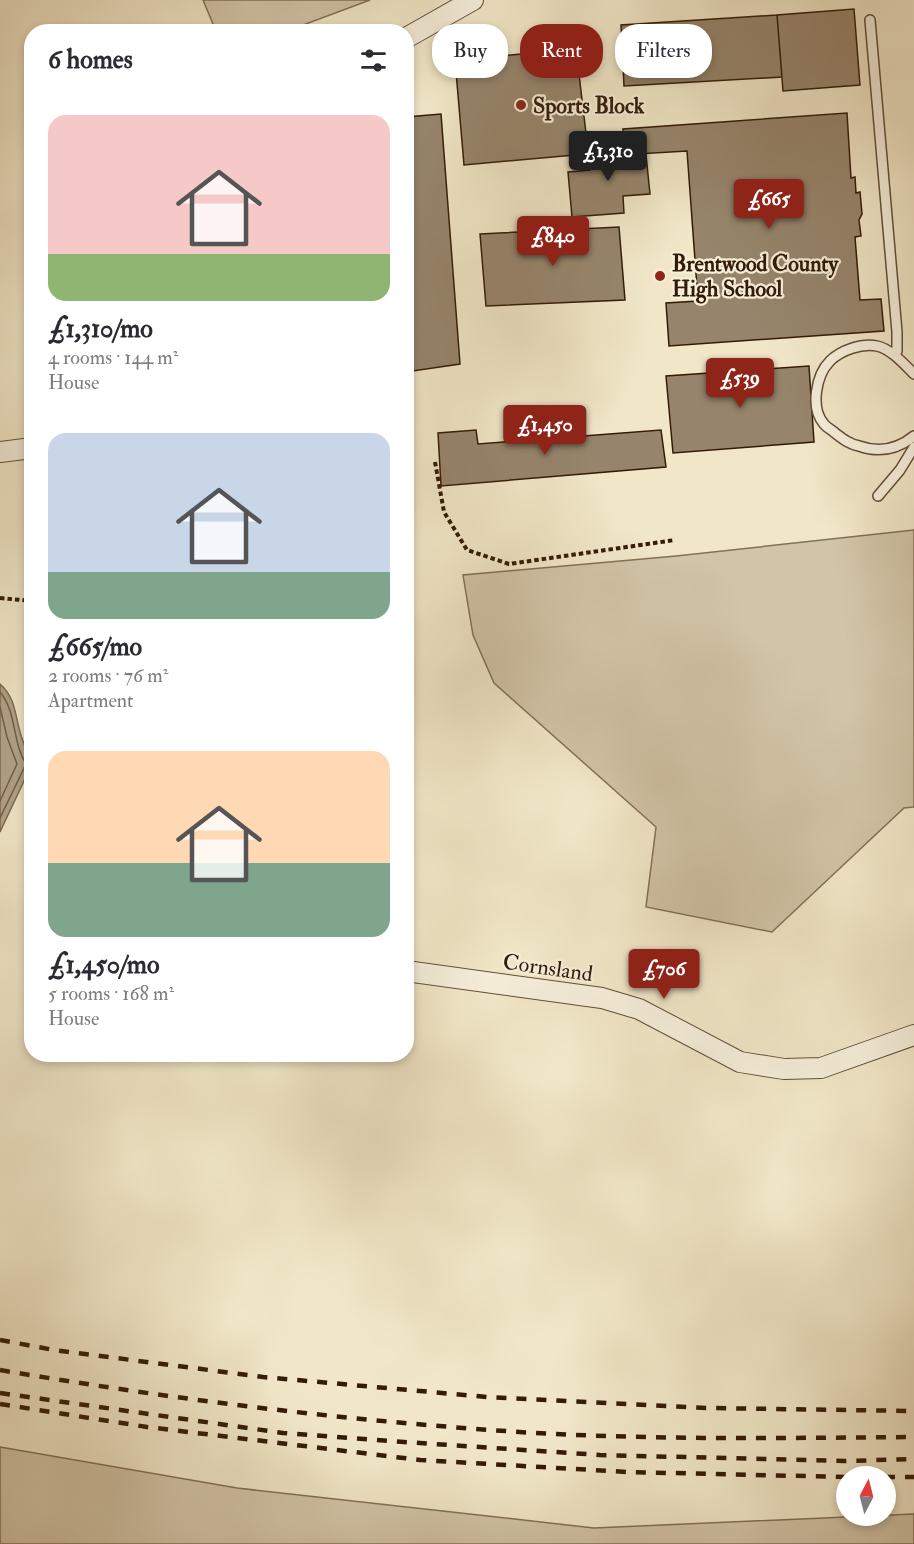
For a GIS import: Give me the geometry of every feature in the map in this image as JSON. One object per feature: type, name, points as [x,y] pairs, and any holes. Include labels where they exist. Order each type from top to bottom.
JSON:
[{"type":"street","points":[[414,33],[473,0]]},
{"type":"street","points":[[0,452],[24,449]]},
{"type":"street","name":"Cornsland","points":[[414,972],[602,998],[639,1009],[740,1062],[784,1069],[821,1068],[914,1035]]},
{"type":"lane","points":[[870,20],[897,332],[897,351],[894,355]]},
{"type":"lane","points":[[914,374],[894,355],[878,346],[854,347],[831,360],[822,372],[816,398],[817,410],[824,424],[848,443],[862,448],[887,451],[914,436]]},
{"type":"lane","points":[[878,496],[900,470],[914,447]]},
{"type":"path","points":[[435,462],[444,512],[467,550],[510,564],[675,540]]},
{"type":"path","points":[[0,598],[24,600]]},
{"type":"shaded area","points":[[203,0],[370,0],[306,24],[213,24]]},
{"type":"shaded area","points":[[914,530],[914,807],[904,808],[772,932],[646,907],[656,827],[494,683],[473,635],[463,575],[676,556]]},
{"type":"shaded area","points":[[0,1447],[237,1488],[594,1528],[836,1517],[836,1526],[896,1526],[896,1515],[914,1514],[914,1544],[0,1544]]},
{"type":"water","points":[[0,684],[12,700],[24,744],[24,781],[0,832]]},
{"type":"building","points":[[854,9],[860,85],[783,91],[777,15]]},
{"type":"building","points":[[777,15],[782,77],[624,86],[624,78],[712,78],[712,24],[637,24]]},
{"type":"building","name":"Sports Block","points":[[520,54],[520,78],[579,78],[588,150],[586,154],[464,165],[457,78],[508,78],[508,55]]},
{"type":"building","points":[[847,113],[851,178],[855,177],[856,193],[860,192],[862,214],[859,220],[861,236],[855,237],[860,300],[881,299],[884,331],[669,346],[666,303],[698,301],[687,151],[637,154],[636,146],[624,147],[623,129]]},
{"type":"building","points":[[441,114],[460,364],[414,371],[414,116]]},
{"type":"building","points":[[636,146],[637,154],[646,155],[650,194],[623,196],[624,213],[572,217],[568,172],[590,170],[588,150]]},
{"type":"building","points":[[619,227],[625,300],[486,306],[480,234]]},
{"type":"building","points":[[809,366],[814,442],[673,453],[666,376]]},
{"type":"building","points":[[476,430],[478,444],[661,430],[666,467],[441,486],[438,433]]},
{"type":"railway","points":[[0,1340],[54,1350],[263,1377],[487,1397],[708,1408],[914,1411]]},
{"type":"railway","points":[[0,1370],[267,1409],[401,1423],[536,1433],[630,1437],[914,1437]]},
{"type":"railway","points":[[0,1393],[283,1433],[404,1442],[600,1455],[845,1461],[914,1459]]},
{"type":"railway","points":[[0,1404],[147,1427],[420,1460],[627,1472],[836,1477]]},
{"type":"railway","points":[[896,1477],[914,1477]]},
{"type":"place","name":"Sports Block","points":[[521,105]]},
{"type":"place","name":"Brentwood County High School","points":[[660,276]]}]
